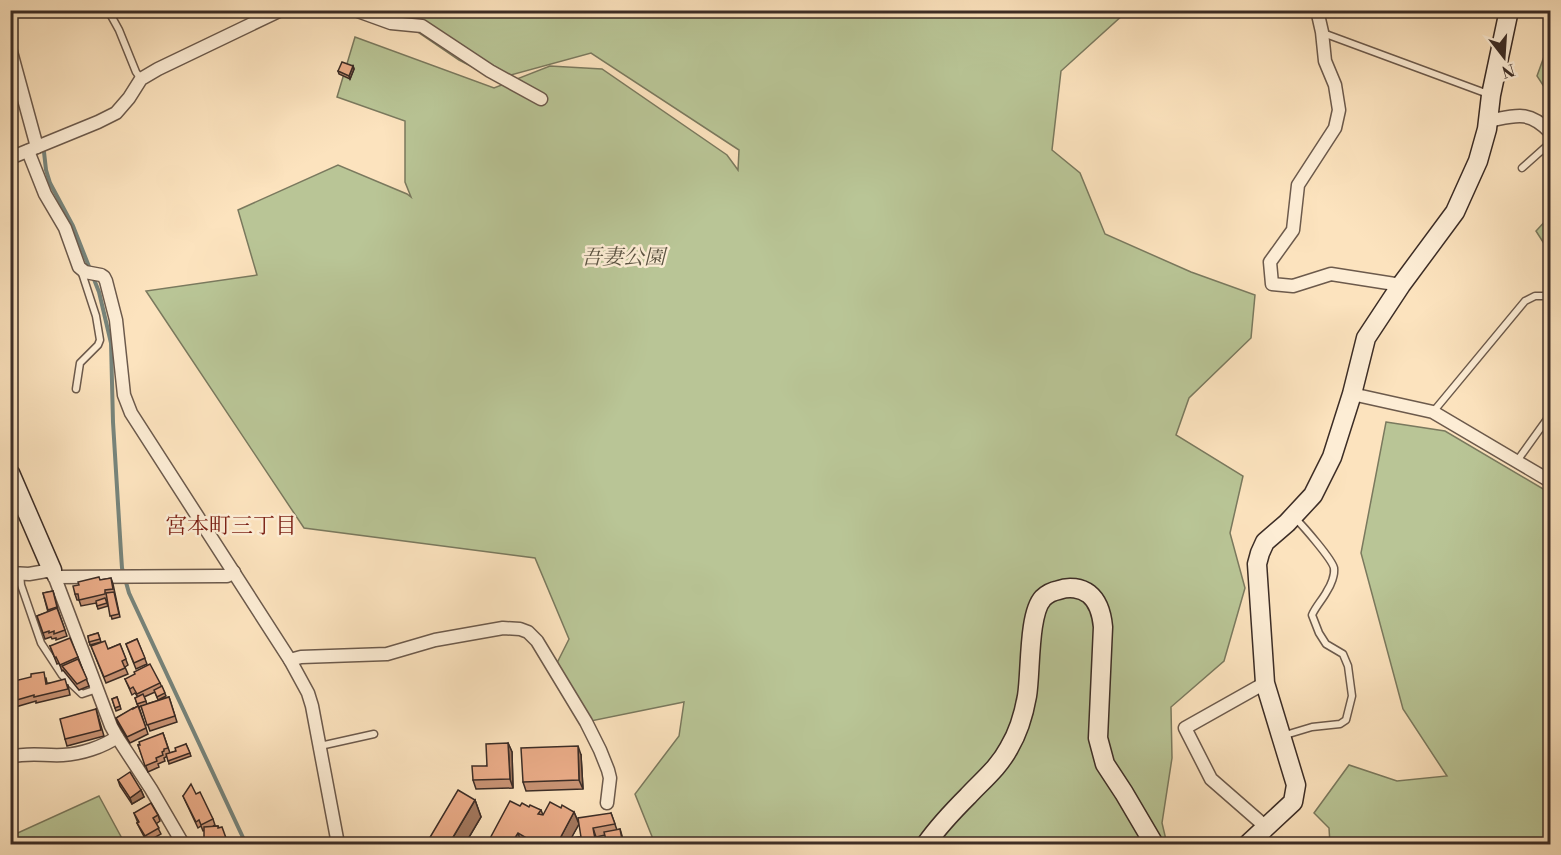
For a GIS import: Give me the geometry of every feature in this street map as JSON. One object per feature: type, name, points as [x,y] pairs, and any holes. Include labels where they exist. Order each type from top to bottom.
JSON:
[{"type":"street","points":[[10,158],[116,113],[141,79],[281,10]]},
{"type":"street","points":[[355,10],[392,23],[422,26],[490,71],[541,99]]},
{"type":"street","points":[[1317,10],[1323,32],[1325,61],[1335,85],[1339,110],[1335,128],[1298,185],[1293,230],[1270,262],[1272,284],[1293,286],[1331,274],[1401,285]]},
{"type":"street","points":[[1248,844],[1293,802],[1296,785],[1265,683],[1257,564],[1260,553],[1265,542],[1313,495],[1332,457],[1352,394],[1366,338],[1401,285],[1455,212],[1478,161],[1509,10]]},
{"type":"street","points":[[10,48],[45,194],[87,272],[104,277],[116,320],[127,406],[290,660],[308,693],[338,844]]},
{"type":"street","points":[[1488,121],[1528,116],[1551,132]]},
{"type":"street","points":[[1352,394],[1432,412],[1551,481]]},
{"type":"street","points":[[10,473],[53,573],[117,737],[183,844]]},
{"type":"street","points":[[15,573],[227,576],[234,572]]},
{"type":"street","points":[[926,844],[953,812],[988,777],[1011,745],[1027,698],[1033,624],[1043,598],[1063,588],[1073,588],[1088,593],[1094,598],[1102,616],[1098,738],[1105,764],[1154,844]]},
{"type":"street","points":[[290,660],[301,657],[387,654],[435,640],[503,628],[528,632],[537,641],[586,722],[600,750],[610,778],[607,803]]},
{"type":"street","points":[[1265,683],[1185,728],[1211,779],[1266,828]]},
{"type":"street","points":[[10,757],[26,753],[70,754],[109,742],[117,737]]},
{"type":"lane","points":[[108,10],[141,79]]},
{"type":"lane","points":[[1323,32],[1491,95]]},
{"type":"lane","points":[[1522,168],[1551,143]]},
{"type":"lane","points":[[76,389],[80,363],[100,340],[87,272]]},
{"type":"lane","points":[[1432,412],[1525,301],[1535,296],[1551,296]]},
{"type":"lane","points":[[1517,461],[1551,415]]},
{"type":"lane","points":[[1281,736],[1312,727],[1340,724],[1346,720],[1352,696],[1348,666],[1343,654],[1326,644],[1312,615],[1328,590],[1334,567],[1293,516]]},
{"type":"lane","points":[[15,573],[41,643],[62,675],[82,694],[97,689]]},
{"type":"lane","points":[[320,746],[374,734]]},
{"type":"green space","name":"吾妻公園","points":[[387,11],[1124,11],[1125,13],[1061,71],[1052,150],[1080,173],[1105,234],[1191,272],[1255,295],[1251,338],[1189,398],[1176,435],[1243,476],[1230,533],[1245,588],[1224,661],[1171,707],[1172,758],[1162,823],[1167,844],[655,844],[635,794],[679,736],[684,702],[586,722],[557,663],[569,639],[535,558],[304,528],[146,291],[257,275],[238,210],[338,165],[411,197],[405,182],[405,121],[337,97],[355,37],[494,88],[550,66],[602,69],[727,155],[738,170],[739,150],[591,53],[496,79],[459,60]]},
{"type":"green space","points":[[1550,40],[1550,96],[1537,76]]},
{"type":"green space","points":[[1550,216],[1550,253],[1536,231]]},
{"type":"green space","points":[[1386,422],[1445,431],[1550,493],[1550,844],[1330,844],[1329,828],[1314,813],[1349,765],[1397,781],[1447,776],[1403,709],[1361,553]]},
{"type":"green space","points":[[99,796],[125,844],[11,844],[11,836]]},
{"type":"building","points":[[342,62],[353,66],[349,76],[338,71]]},
{"type":"building","points":[[99,577],[100,580],[111,578],[113,589],[105,590],[105,594],[79,600],[73,586],[79,585],[78,582]]},
{"type":"building","points":[[53,591],[57,607],[48,610],[43,593]]},
{"type":"building","points":[[114,592],[119,614],[110,616],[106,593]]},
{"type":"building","points":[[105,598],[107,603],[97,606],[96,601]]},
{"type":"building","points":[[57,608],[65,630],[54,634],[54,631],[43,633],[37,616]]},
{"type":"building","points":[[98,633],[100,639],[89,642],[88,636]]},
{"type":"building","points":[[70,638],[78,657],[60,665],[50,646]]},
{"type":"building","points":[[137,639],[145,658],[134,663],[126,644]]},
{"type":"building","points":[[105,641],[108,649],[120,644],[126,659],[122,661],[125,668],[104,677],[91,646]]},
{"type":"building","points":[[78,659],[87,679],[77,684],[62,666]]},
{"type":"building","points":[[150,664],[160,683],[137,694],[133,687],[130,689],[125,679]]},
{"type":"building","points":[[44,672],[46,684],[65,679],[68,689],[10,702],[10,682]]},
{"type":"building","points":[[162,686],[165,693],[157,697],[154,690]]},
{"type":"building","points":[[143,694],[146,701],[137,704],[135,698]]},
{"type":"building","points":[[117,697],[120,706],[115,708],[112,699]]},
{"type":"building","points":[[169,697],[175,716],[147,725],[141,706]]},
{"type":"building","points":[[138,706],[146,728],[127,737],[116,718]]},
{"type":"building","points":[[96,709],[101,730],[65,739],[60,719]]},
{"type":"building","points":[[163,733],[168,748],[164,749],[163,755],[156,758],[157,761],[145,766],[139,742]]},
{"type":"building","points":[[508,743],[510,779],[473,780],[472,766],[487,766],[486,744]]},
{"type":"building","points":[[186,744],[190,753],[168,761],[166,754]]},
{"type":"building","points":[[578,746],[579,780],[523,782],[521,748]]},
{"type":"building","points":[[130,772],[141,790],[130,798],[118,780]]},
{"type":"building","points":[[191,784],[196,794],[200,792],[213,819],[201,825],[199,820],[196,822],[183,796]]},
{"type":"building","points":[[458,790],[475,800],[449,844],[439,844],[429,839]]},
{"type":"building","points":[[510,801],[520,806],[522,803],[529,807],[530,805],[541,810],[538,814],[543,815],[550,802],[561,808],[562,805],[574,812],[557,844],[544,840],[542,844],[527,844],[530,840],[518,833],[511,844],[487,844]]},
{"type":"building","points":[[151,803],[158,815],[153,818],[159,828],[145,836],[134,813]]},
{"type":"building","points":[[611,813],[615,824],[593,828],[596,844],[567,844],[566,839],[581,837],[578,818]]},
{"type":"building","points":[[218,826],[218,828],[222,827],[226,844],[204,844],[204,827]]},
{"type":"building","points":[[620,829],[623,844],[607,844],[604,832]]},
{"type":"building","points":[[171,839],[173,844],[154,844]]},
{"type":"waterway","points":[[44,152],[50,183],[73,226],[99,292],[111,343],[113,422],[122,568],[129,593],[246,844]]},
{"type":"district","name":"宮本町三丁目","points":[[231,525]]}]
